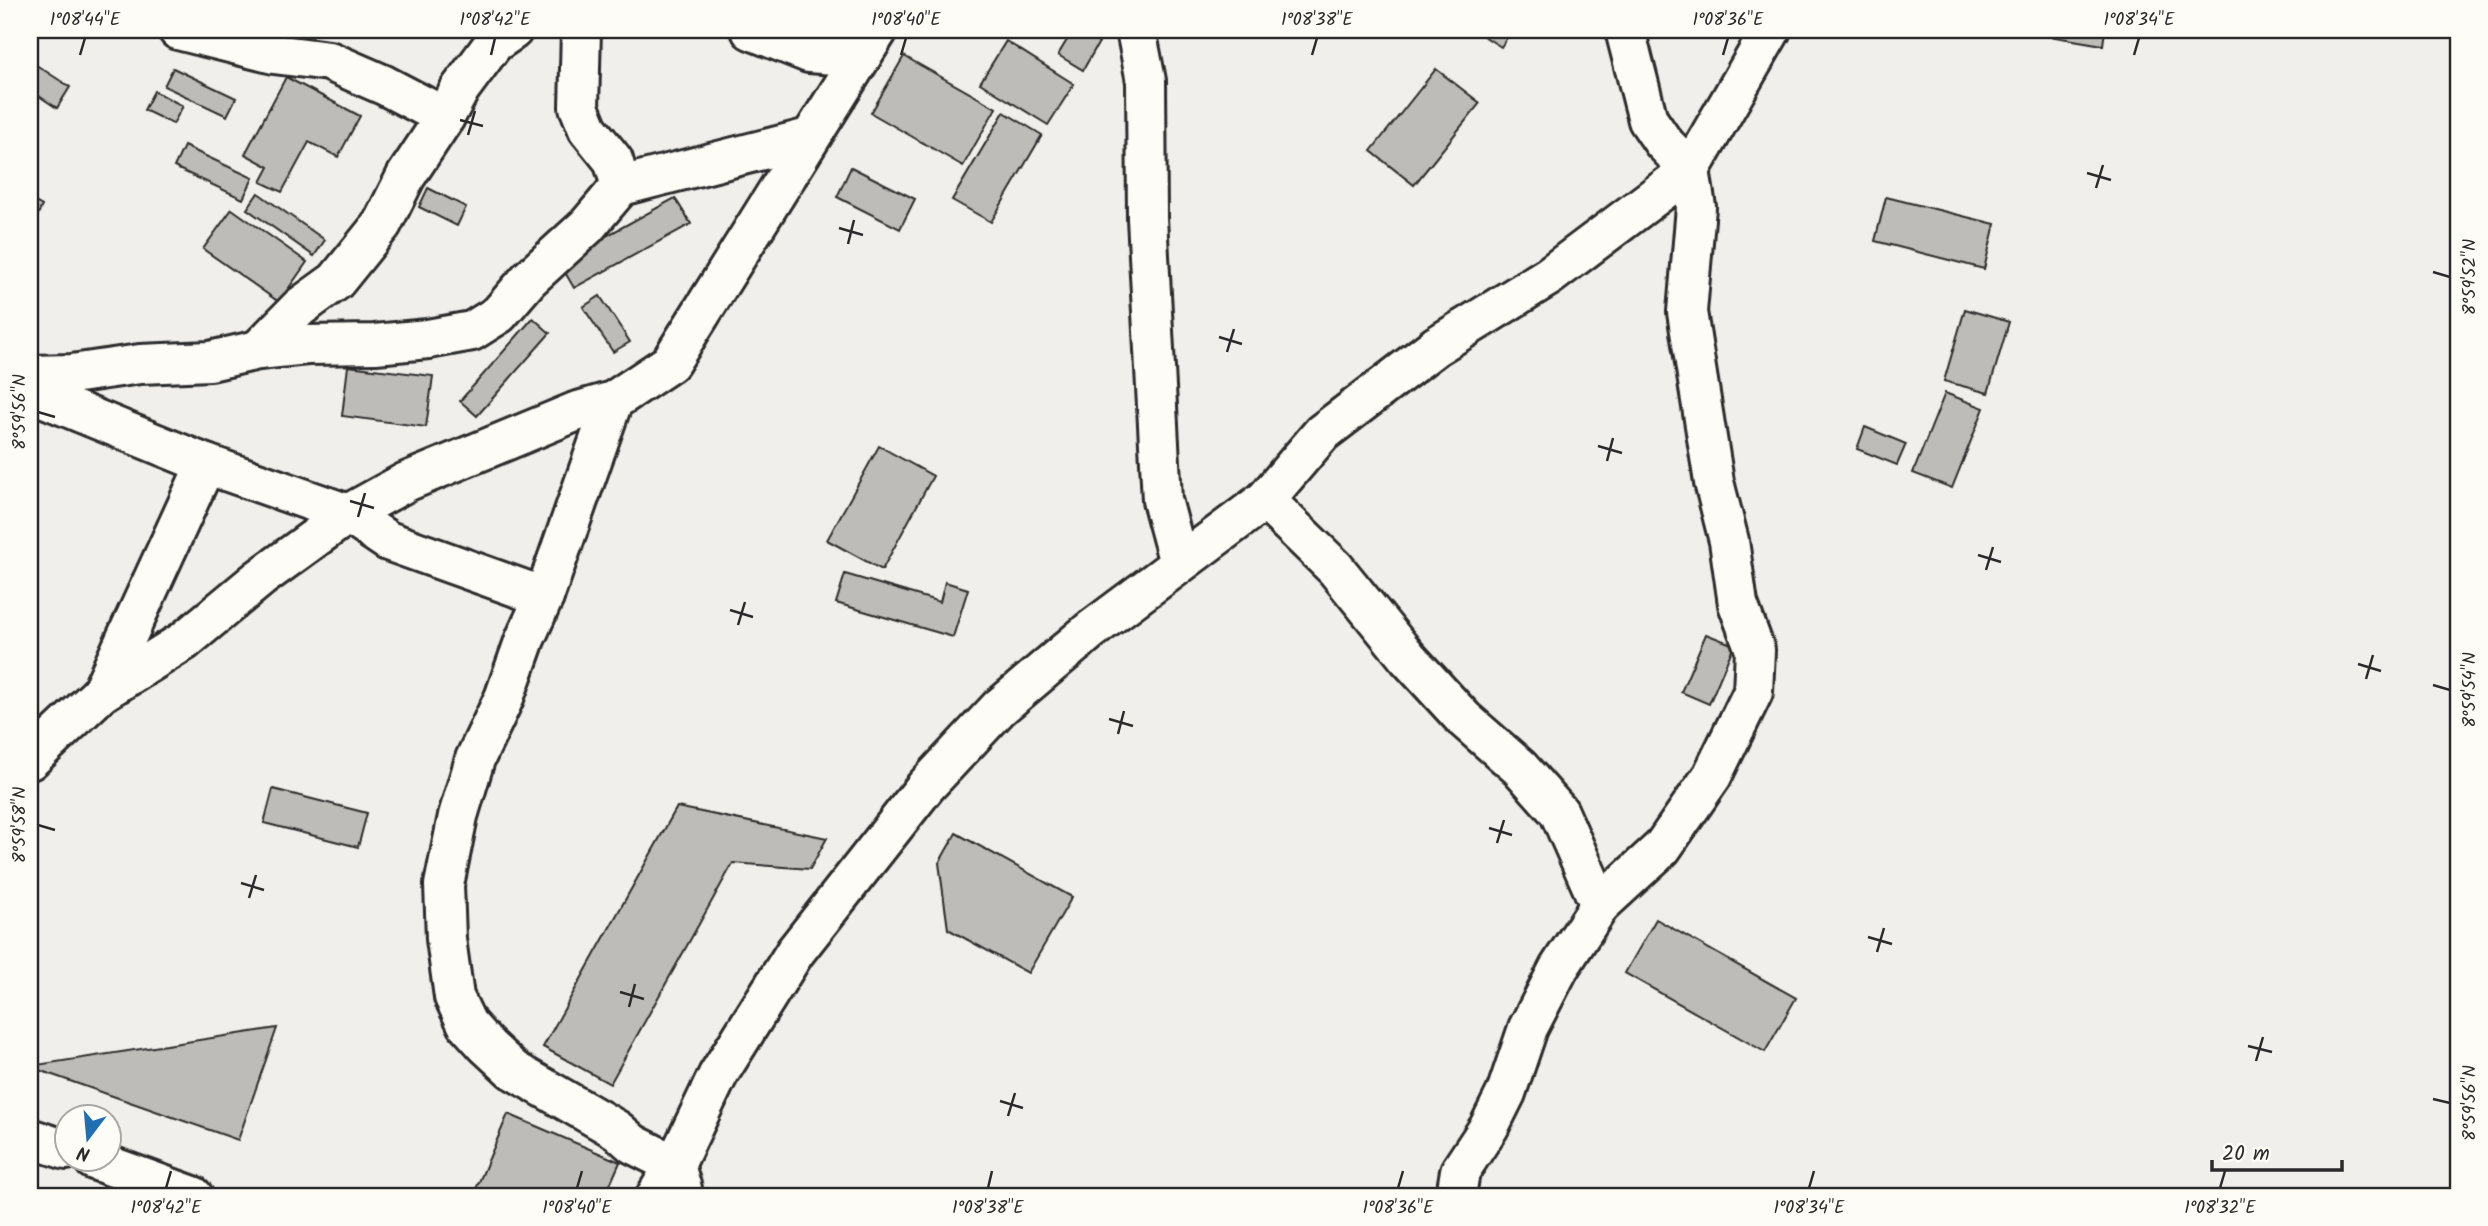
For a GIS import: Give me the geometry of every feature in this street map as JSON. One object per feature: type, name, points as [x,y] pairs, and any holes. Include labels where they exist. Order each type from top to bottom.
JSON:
[{"type":"street","points":[[178,30],[274,54],[329,61],[384,85],[445,117]]},
{"type":"street","points":[[258,350],[300,307],[336,281],[383,224],[406,176],[478,62],[494,43],[513,30]]},
{"type":"street","points":[[581,30],[579,107],[588,129],[613,160],[621,186]]},
{"type":"street","points":[[751,30],[809,53],[869,39]]},
{"type":"street","points":[[1136,30],[1146,81],[1147,218],[1162,500],[1179,563]]},
{"type":"street","points":[[1456,1196],[1460,1171],[1489,1127],[1506,1093],[1528,1028],[1559,968],[1600,905],[1662,848],[1712,776],[1753,692],[1755,650],[1738,604],[1729,541],[1714,482],[1687,312],[1696,207],[1690,170],[1663,142],[1648,120],[1625,30]]},
{"type":"street","points":[[656,1196],[680,1180],[718,1075],[795,952],[926,786],[999,708],[1091,630],[1265,500],[1322,433],[1436,346],[1549,276],[1690,170],[1771,30]]},
{"type":"street","points":[[30,760],[101,694],[184,641],[260,578],[348,514],[406,482],[575,412],[613,401],[670,363],[869,39]]},
{"type":"street","points":[[30,375],[72,374],[140,364],[210,361],[258,350],[307,345],[375,344],[472,331],[499,314],[528,279],[587,226],[621,186],[808,138]]},
{"type":"street","points":[[30,392],[206,464],[348,514],[388,541],[544,597]]},
{"type":"street","points":[[613,401],[544,597],[525,639],[504,698],[475,759],[458,816],[444,885],[446,939],[454,997],[467,1024],[486,1045],[513,1070],[617,1130],[680,1180]]},
{"type":"street","points":[[101,694],[206,464]]},
{"type":"street","points":[[1265,500],[1335,568],[1408,657],[1464,719],[1520,768],[1559,812],[1600,905]]},
{"type":"street","points":[[30,1138],[52,1145]]},
{"type":"street","points":[[122,1170],[193,1196]]},
{"type":"building","points":[[1073,30],[1106,30],[1083,70],[1058,55]]},
{"type":"building","points":[[1474,30],[1512,30],[1501,47]]},
{"type":"building","points":[[2044,30],[2105,30],[2103,45],[2043,35]]},
{"type":"building","points":[[1006,41],[1074,84],[1048,125],[980,83]]},
{"type":"building","points":[[904,56],[996,108],[963,166],[871,113]]},
{"type":"building","points":[[30,61],[70,87],[57,108],[30,90]]},
{"type":"building","points":[[173,68],[236,98],[227,116],[164,86]]},
{"type":"building","points":[[1436,69],[1480,103],[1414,185],[1371,151]]},
{"type":"building","points":[[286,77],[360,116],[338,157],[309,142],[282,192],[261,182],[269,167],[245,154]]},
{"type":"building","points":[[154,91],[183,106],[173,124],[144,110]]},
{"type":"building","points":[[1004,112],[1042,135],[991,222],[952,200]]},
{"type":"building","points":[[184,146],[253,178],[243,199],[174,167]]},
{"type":"building","points":[[851,167],[915,199],[900,229],[837,197]]},
{"type":"building","points":[[428,188],[466,207],[457,226],[419,207]]},
{"type":"building","points":[[258,193],[325,240],[314,256],[247,209]]},
{"type":"building","points":[[1886,197],[1995,224],[1984,269],[1875,241]]},
{"type":"building","points":[[675,198],[691,224],[574,288],[559,262]]},
{"type":"building","points":[[30,199],[42,206],[30,231]]},
{"type":"building","points":[[232,209],[307,262],[279,302],[203,249]]},
{"type":"building","points":[[600,296],[630,342],[613,352],[583,307]]},
{"type":"building","points":[[1965,309],[2009,322],[1988,393],[1944,381]]},
{"type":"building","points":[[533,318],[550,333],[477,416],[460,401]]},
{"type":"building","points":[[348,366],[433,376],[426,427],[342,416]]},
{"type":"building","points":[[1945,393],[1984,408],[1952,488],[1913,473]]},
{"type":"building","points":[[1865,427],[1906,444],[1897,465],[1857,449]]},
{"type":"building","points":[[879,446],[933,476],[882,570],[827,540]]},
{"type":"building","points":[[845,574],[940,602],[945,582],[968,589],[953,637],[836,603]]},
{"type":"building","points":[[1706,634],[1734,645],[1709,704],[1681,692]]},
{"type":"building","points":[[273,789],[367,813],[358,847],[264,823]]},
{"type":"building","points":[[677,807],[827,838],[810,869],[733,863],[610,1084],[543,1047]]},
{"type":"building","points":[[956,833],[1072,897],[1028,973],[948,929],[939,863]]},
{"type":"building","points":[[1656,919],[1796,998],[1765,1052],[1625,973]]},
{"type":"building","points":[[277,1028],[238,1140],[30,1067],[30,1066]]},
{"type":"building","points":[[508,1114],[620,1162],[605,1196],[473,1196]]}]
